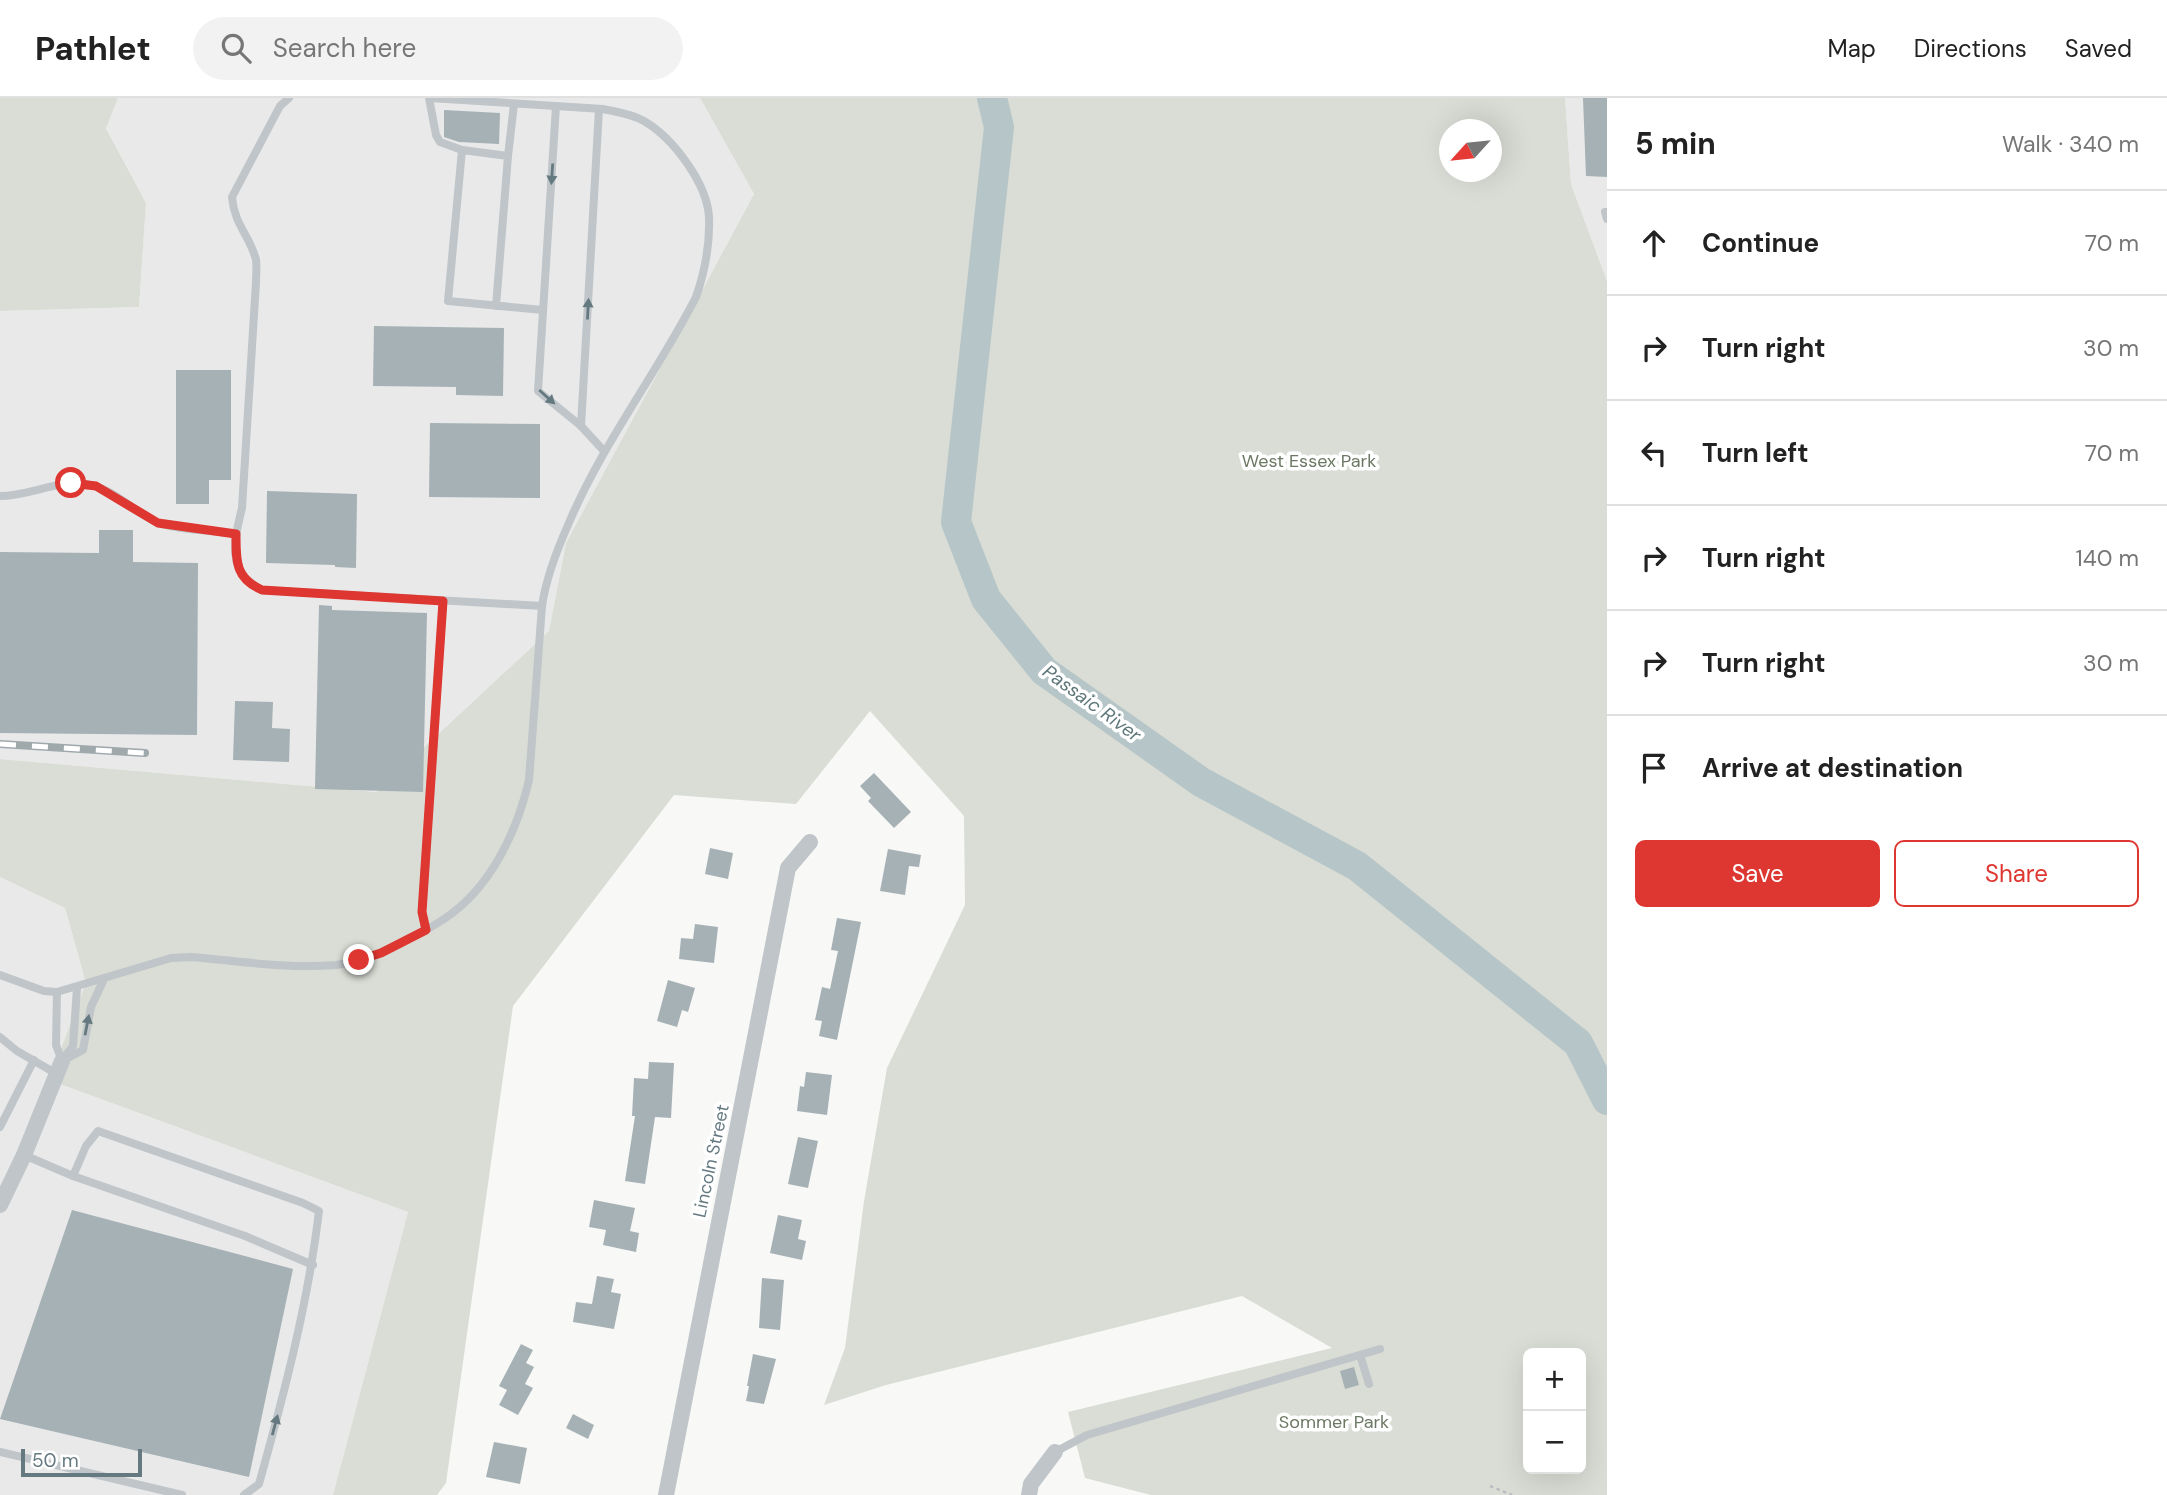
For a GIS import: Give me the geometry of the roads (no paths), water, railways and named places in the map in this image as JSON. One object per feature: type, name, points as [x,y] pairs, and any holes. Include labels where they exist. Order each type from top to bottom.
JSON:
[{"type":"street","name":"Lincoln Street","points":[[666,1495],[788,869],[810,842]]},
{"type":"street","points":[[0,1205],[60,1067]]},
{"type":"street","points":[[1029,1495],[1031,1484],[1055,1452]]},
{"type":"lane","points":[[289,98],[279,106],[232,197],[239,227],[256,259],[242,508],[236,534],[236,562],[243,576],[262,590],[542,606]]},
{"type":"lane","points":[[0,975],[25,985],[57,992],[172,958],[319,966],[339,964],[381,953],[446,918],[492,869],[525,800],[529,780],[542,606],[544,589],[555,554],[585,485],[696,297],[704,272],[709,215],[703,194],[680,153],[662,134],[642,120],[624,113],[599,109],[429,98],[436,135],[440,142],[462,150],[508,156]]},
{"type":"lane","points":[[496,306],[513,104]]},
{"type":"lane","points":[[556,106],[538,391],[581,426],[604,451]]},
{"type":"lane","points":[[581,426],[599,109]]},
{"type":"lane","points":[[462,150],[448,301],[543,310]]},
{"type":"lane","points":[[1607,212],[1607,219]]},
{"type":"lane","points":[[0,496],[19,496],[46,486],[71,483],[96,486],[158,523],[236,534]]},
{"type":"lane","points":[[426,930],[422,912],[443,601]]},
{"type":"lane","points":[[60,1067],[83,1050],[91,1007],[104,979]]},
{"type":"lane","points":[[60,1067],[73,1046],[76,988]]},
{"type":"lane","points":[[57,992],[56,1045],[60,1067]]},
{"type":"lane","points":[[0,1037],[34,1060],[60,1067]]},
{"type":"lane","points":[[0,1127],[34,1060]]},
{"type":"lane","points":[[74,1176],[86,1146],[98,1131],[303,1203],[319,1212],[313,1265],[288,1377],[259,1484],[244,1495]]},
{"type":"lane","points":[[24,1155],[74,1176],[245,1236],[313,1265]]},
{"type":"lane","points":[[1055,1452],[1087,1435],[1380,1349]]},
{"type":"lane","points":[[1360,1355],[1369,1384]]},
{"type":"lane","points":[[0,1452],[182,1495]]},
{"type":"waterway","name":"Passaic River","points":[[992,98],[999,127],[956,522],[986,599],[1044,671],[1201,782],[1357,866],[1578,1043],[1607,1100]]},
{"type":"railway","points":[[0,744],[145,753]]},
{"type":"park label","name":"West Essex Park","points":[[1309,461]]},
{"type":"park label","name":"Sommer Park","points":[[1334,1422]]}]
